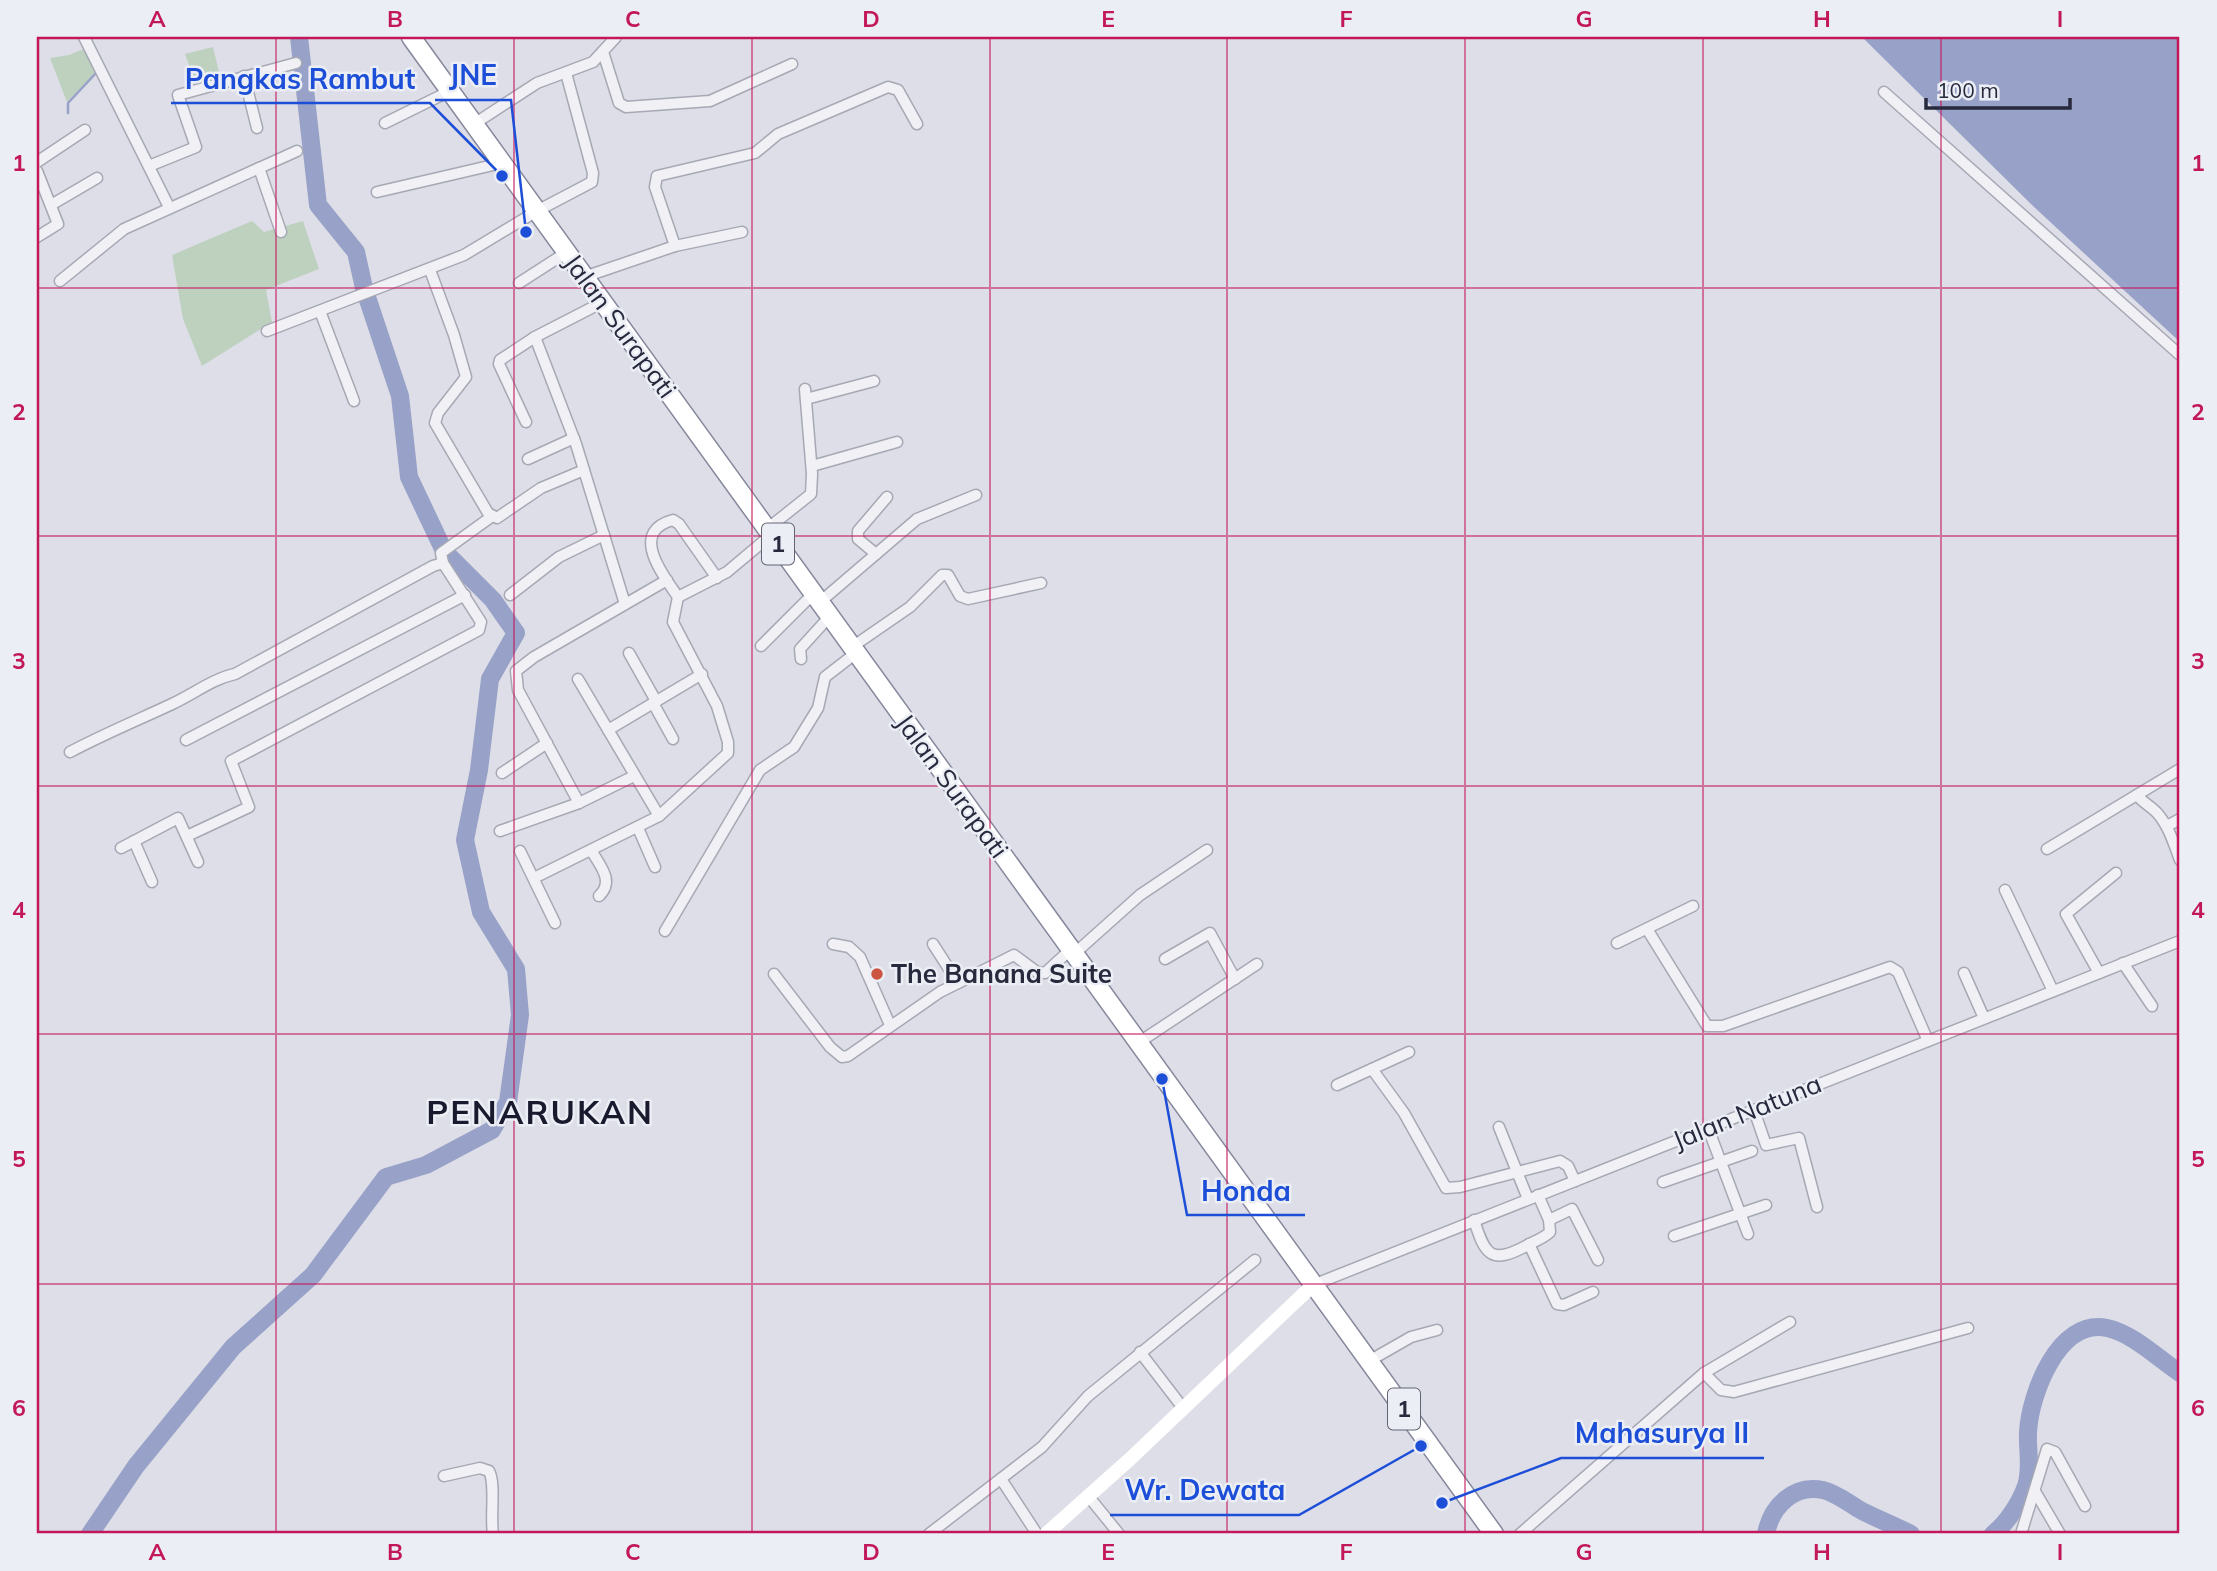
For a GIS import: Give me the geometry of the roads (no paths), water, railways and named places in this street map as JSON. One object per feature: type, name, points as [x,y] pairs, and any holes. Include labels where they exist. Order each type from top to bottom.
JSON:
[{"type":"highway","name":"Jalan Surapati","points":[[411,37],[1494,1534]]},
{"type":"main road","points":[[1046,1534],[1089,1497],[1313,1285]]},
{"type":"street","points":[[84,37],[169,207]]},
{"type":"street","points":[[474,124],[537,83],[593,62],[616,37]]},
{"type":"street","points":[[603,52],[619,103],[626,107],[710,101],[792,64]]},
{"type":"street","points":[[149,166],[191,152],[196,147],[178,95],[296,63]]},
{"type":"street","points":[[267,331],[464,255],[537,211],[588,185],[594,178],[566,72]]},
{"type":"street","points":[[244,76],[257,128]]},
{"type":"street","points":[[675,246],[655,187],[657,176],[760,152],[778,134],[888,87],[898,90],[917,124]]},
{"type":"street","points":[[385,123],[450,91]]},
{"type":"street","points":[[1884,92],[2180,355]]},
{"type":"street","points":[[37,162],[85,130]]},
{"type":"street","points":[[60,281],[124,229],[297,151]]},
{"type":"street","points":[[377,192],[502,163]]},
{"type":"street","points":[[259,168],[281,232]]},
{"type":"street","points":[[37,171],[57,226],[37,237]]},
{"type":"street","points":[[51,205],[97,178]]},
{"type":"street","points":[[584,277],[675,246],[742,232]]},
{"type":"street","points":[[519,283],[567,252]]},
{"type":"street","points":[[430,270],[466,377],[438,413],[435,423],[491,517]]},
{"type":"street","points":[[526,422],[499,362],[504,355],[535,337],[603,302]]},
{"type":"street","points":[[320,311],[354,401]]},
{"type":"street","points":[[535,337],[584,470],[625,604]]},
{"type":"street","points":[[678,597],[717,578],[811,494],[812,466],[805,394],[874,381]]},
{"type":"street","points":[[528,459],[573,438]]},
{"type":"street","points":[[812,466],[897,442]]},
{"type":"street","points":[[69,752],[129,726],[137,719],[170,705],[219,677],[235,674],[422,572],[491,517],[497,518],[541,488],[584,470]]},
{"type":"street","points":[[761,646],[821,604],[917,519],[976,495]]},
{"type":"street","points":[[876,554],[858,539],[858,531],[887,497]]},
{"type":"street","points":[[534,878],[659,816],[728,751],[723,723],[702,674],[673,622],[678,597],[652,556],[651,543],[657,531],[673,520],[679,524],[717,578]]},
{"type":"street","points":[[510,595],[559,557],[604,535]]},
{"type":"street","points":[[187,836],[249,807],[231,761],[479,630],[481,622],[442,558]]},
{"type":"street","points":[[665,931],[760,770],[794,747],[818,708],[825,677],[854,650],[910,607],[942,575],[948,575],[960,596],[968,599],[1041,583]]},
{"type":"street","points":[[579,803],[518,690],[516,671],[534,657],[667,580]]},
{"type":"street","points":[[186,740],[465,595]]},
{"type":"street","points":[[801,659],[800,649],[821,604]]},
{"type":"street","points":[[629,653],[673,740]]},
{"type":"street","points":[[608,730],[702,674]]},
{"type":"street","points":[[578,679],[659,816]]},
{"type":"street","points":[[502,773],[547,743]]},
{"type":"street","points":[[2047,849],[2180,769]]},
{"type":"street","points":[[500,831],[579,803],[634,776]]},
{"type":"street","points":[[2137,795],[2144,805],[2155,811],[2166,826],[2180,860]]},
{"type":"street","points":[[121,848],[178,818],[198,862]]},
{"type":"street","points":[[2166,826],[2180,819]]},
{"type":"street","points":[[639,828],[655,867]]},
{"type":"street","points":[[134,841],[152,882]]},
{"type":"street","points":[[591,850],[608,881],[599,896]]},
{"type":"street","points":[[774,974],[837,1055],[848,1056],[890,1025],[958,983],[1011,955],[1017,955],[1037,972],[1045,973],[1140,895],[1207,850]]},
{"type":"street","points":[[520,851],[555,923]]},
{"type":"street","points":[[2099,973],[2066,914],[2116,873]]},
{"type":"street","points":[[2005,890],[2053,991]]},
{"type":"street","points":[[1617,943],[1693,906]]},
{"type":"street","points":[[1647,929],[1707,1026],[1723,1026],[1890,967],[1898,972],[1928,1041]]},
{"type":"street","points":[[1165,959],[1210,933],[1235,979]]},
{"type":"street","name":"Jalan Natuna","points":[[1313,1285],[2180,940]]},
{"type":"street","points":[[833,944],[849,947],[860,957],[890,1025]]},
{"type":"street","points":[[933,944],[958,983]]},
{"type":"street","points":[[2123,963],[2152,1006]]},
{"type":"street","points":[[1138,1043],[1257,964]]},
{"type":"street","points":[[1964,973],[1984,1018]]},
{"type":"street","points":[[1336,1085],[1409,1052]]},
{"type":"street","points":[[1372,1069],[1404,1113],[1443,1186],[1451,1189],[1560,1161],[1568,1166],[1575,1181]]},
{"type":"street","points":[[1754,1110],[1766,1145],[1800,1138],[1817,1207]]},
{"type":"street","points":[[1474,1220],[1481,1243],[1491,1255],[1507,1257],[1547,1236],[1549,1220],[1518,1170],[1499,1127]]},
{"type":"street","points":[[1708,1128],[1748,1234]]},
{"type":"street","points":[[1663,1182],[1752,1151]]},
{"type":"street","points":[[1674,1236],[1766,1205]]},
{"type":"street","points":[[1549,1220],[1572,1209],[1598,1260]]},
{"type":"street","points":[[1529,1244],[1557,1304],[1564,1305],[1593,1292]]},
{"type":"street","points":[[929,1534],[1042,1447],[1088,1396],[1255,1260]]},
{"type":"street","points":[[1520,1534],[1704,1373],[1790,1322]]},
{"type":"street","points":[[1704,1373],[1721,1390],[1734,1392],[1968,1328]]},
{"type":"street","points":[[1368,1361],[1411,1337],[1437,1331]]},
{"type":"street","points":[[1140,1352],[1183,1408]]},
{"type":"street","points":[[2021,1534],[2050,1448],[2085,1506]]},
{"type":"street","points":[[444,1476],[480,1468],[489,1471],[493,1479],[490,1506],[493,1534]]},
{"type":"street","points":[[1001,1479],[1037,1534]]},
{"type":"street","points":[[2036,1493],[2060,1534]]},
{"type":"street","points":[[1089,1497],[1119,1534]]},
{"type":"water","points":[[1862,37],[2180,37],[2180,342],[2033,206]]},
{"type":"waterway","points":[[90,1534],[136,1466],[233,1347],[313,1275],[386,1177],[426,1165],[492,1130],[508,1102],[520,1015],[516,969],[481,912],[465,840],[479,770],[490,679],[516,633],[493,600],[444,551],[409,477],[400,396],[364,288],[356,252],[318,205],[299,37]]},
{"type":"waterway","points":[[68,113],[68,103],[97,72]]},
{"type":"waterway","points":[[1993,1534],[2012,1512],[2026,1486],[2029,1472],[2030,1416],[2041,1380],[2050,1362],[2074,1335],[2090,1328],[2116,1331],[2136,1341],[2180,1373]]},
{"type":"waterway","points":[[1766,1534],[1773,1515],[1785,1500],[1793,1494],[1812,1489],[1833,1494],[1911,1534]]},
{"type":"place","name":"Pangkas Rambut","points":[[502,176]]},
{"type":"place","name":"JNE","points":[[526,232]]},
{"type":"place","name":"The Banana Suite","points":[[877,974]]},
{"type":"place","name":"Honda","points":[[1162,1079]]},
{"type":"place","name":"Wr. Dewata","points":[[1421,1446]]},
{"type":"place","name":"Mahasurya II","points":[[1442,1503]]},
{"type":"district","name":"PENARUKAN","points":[[540,1112]]}]
